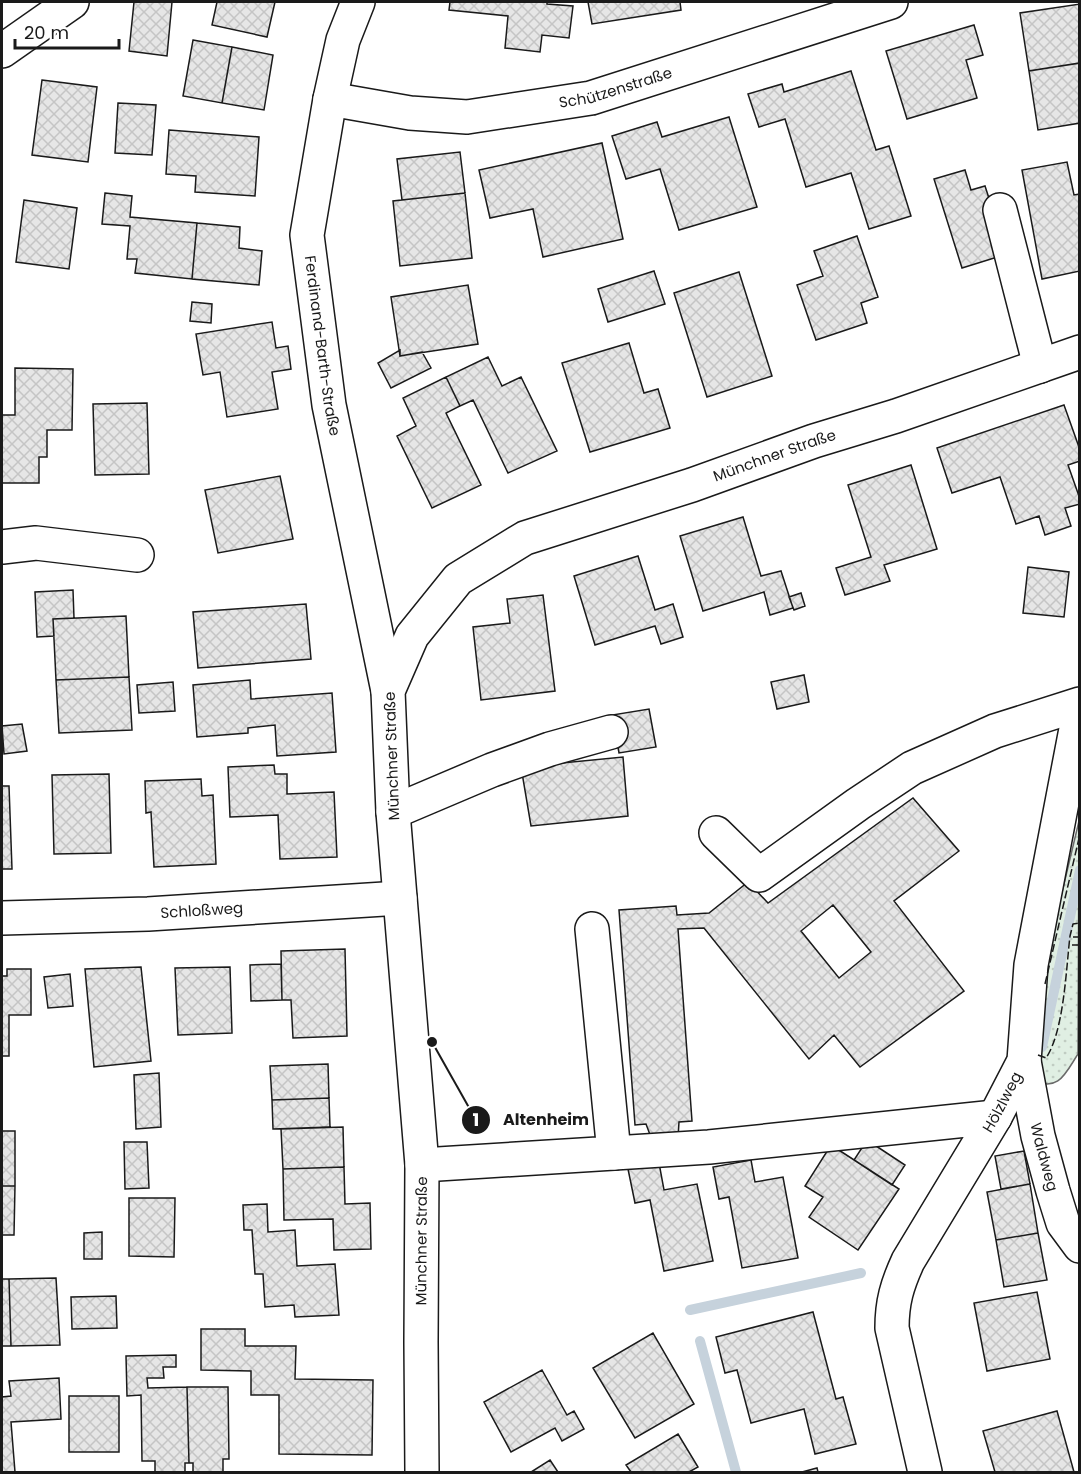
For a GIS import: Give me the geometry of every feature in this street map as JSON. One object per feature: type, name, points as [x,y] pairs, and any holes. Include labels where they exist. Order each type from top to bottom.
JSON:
[{"type":"street","points":[[2,51],[72,2]]},
{"type":"street","name":"Ferdinand-Barth-Straße","points":[[358,2],[344,40],[330,99],[307,235],[329,405],[388,691]]},
{"type":"street","name":"Schützenstraße","points":[[330,99],[410,113],[467,117],[591,98],[850,8],[891,2]]},
{"type":"street","points":[[1000,210],[1040,366]]},
{"type":"street","name":"Münchner Straße","points":[[422,1473],[422,1165],[393,812],[388,691],[412,636],[458,579],[525,538],[692,485],[814,441],[896,416],[1080,352]]},
{"type":"street","points":[[2,547],[36,543],[137,555]]},
{"type":"street","points":[[716,833],[759,875],[912,768],[995,731],[1080,704]]},
{"type":"street","name":"Hölzlweg","points":[[925,1473],[892,1328],[892,1306],[897,1284],[908,1261],[995,1117],[1024,1061],[1031,965],[1080,708]]},
{"type":"street","points":[[393,812],[492,770],[550,749],[611,732]]},
{"type":"street","name":"Schloßweg","points":[[2,918],[148,914],[400,898]]},
{"type":"street","points":[[592,929],[614,1152]]},
{"type":"street","name":"Waldweg","points":[[1024,1061],[1038,1136],[1063,1223],[1080,1245]]},
{"type":"street","points":[[422,1165],[709,1147],[995,1117]]},
{"type":"green space","points":[[1079,821],[1078,1054],[1061,1079],[1049,1084],[1033,1080],[1038,993]]},
{"type":"building","points":[[134,2],[172,2],[167,56],[129,51]]},
{"type":"building","points":[[217,2],[275,2],[267,37],[212,25]]},
{"type":"building","points":[[450,2],[547,2],[547,4],[573,6],[569,38],[542,35],[540,52],[505,48],[508,16],[449,10]]},
{"type":"building","points":[[588,2],[680,2],[681,10],[592,24]]},
{"type":"building","points":[[1080,4],[1080,63],[1029,71],[1020,13]]},
{"type":"building","points":[[974,25],[983,55],[966,60],[977,98],[907,119],[886,51]]},
{"type":"building","points":[[193,40],[232,47],[222,103],[183,96]]},
{"type":"building","points":[[232,47],[273,55],[264,110],[222,103]]},
{"type":"building","points":[[1080,63],[1080,123],[1038,130],[1029,71]]},
{"type":"building","points":[[851,71],[876,150],[889,146],[911,216],[869,229],[851,173],[806,187],[785,119],[759,127],[748,94],[782,84],[784,92]]},
{"type":"building","points":[[42,80],[97,87],[88,162],[32,155]]},
{"type":"building","points":[[118,103],[156,105],[152,155],[115,153]]},
{"type":"building","points":[[729,117],[757,207],[679,230],[660,169],[626,179],[612,136],[657,122],[662,137]]},
{"type":"building","points":[[169,130],[259,137],[255,196],[195,192],[196,176],[166,174]]},
{"type":"building","points":[[602,143],[623,239],[543,257],[533,209],[490,218],[479,170]]},
{"type":"building","points":[[460,152],[465,193],[402,200],[397,159]]},
{"type":"building","points":[[1067,162],[1074,195],[1080,194],[1080,271],[1042,279],[1022,170]]},
{"type":"building","points":[[965,170],[971,190],[985,186],[1007,254],[962,268],[934,179]]},
{"type":"building","points":[[105,193],[132,196],[130,217],[197,223],[192,279],[135,273],[137,259],[127,259],[130,226],[102,224]]},
{"type":"building","points":[[465,193],[472,258],[400,266],[393,201]]},
{"type":"building","points":[[24,200],[77,208],[69,269],[16,262]]},
{"type":"building","points":[[197,223],[240,227],[239,248],[262,251],[259,285],[192,279]]},
{"type":"building","points":[[857,236],[878,297],[861,303],[867,323],[816,340],[797,285],[823,276],[814,251]]},
{"type":"building","points":[[654,271],[665,304],[608,322],[598,289]]},
{"type":"building","points":[[739,272],[772,376],[707,397],[674,293]]},
{"type":"building","points":[[468,285],[478,344],[400,356],[391,297]]},
{"type":"building","points":[[192,302],[212,304],[211,323],[190,321]]},
{"type":"building","points":[[272,322],[276,348],[288,346],[291,369],[272,372],[278,409],[227,417],[220,372],[203,375],[196,334]]},
{"type":"building","points":[[629,343],[644,393],[658,389],[670,428],[590,452],[562,363]]},
{"type":"building","points":[[400,350],[400,356],[422,352],[431,368],[391,388],[378,363]]},
{"type":"building","points":[[488,357],[502,386],[521,377],[557,451],[508,473],[473,400],[460,406],[446,377]]},
{"type":"building","points":[[15,368],[73,369],[72,430],[47,430],[47,457],[39,457],[39,483],[2,483],[2,415],[15,415]]},
{"type":"building","points":[[446,377],[460,406],[446,413],[481,485],[432,508],[397,436],[416,426],[403,398]]},
{"type":"building","points":[[147,403],[149,474],[95,475],[93,404]]},
{"type":"building","points":[[1064,405],[1080,450],[1080,461],[1068,465],[1080,499],[1080,504],[1065,508],[1071,526],[1045,535],[1039,516],[1016,524],[1000,477],[952,493],[937,448]]},
{"type":"building","points":[[911,465],[937,549],[884,565],[890,581],[845,595],[836,568],[871,557],[848,485]]},
{"type":"building","points":[[280,476],[293,539],[218,553],[205,490]]},
{"type":"building","points":[[743,517],[761,576],[781,571],[793,608],[770,615],[764,592],[703,611],[680,536]]},
{"type":"building","points":[[638,556],[655,610],[673,604],[683,637],[661,644],[655,626],[595,645],[574,576]]},
{"type":"building","points":[[1028,567],[1069,572],[1064,617],[1023,613]]},
{"type":"building","points":[[73,590],[74,618],[53,619],[54,636],[37,637],[35,592]]},
{"type":"building","points":[[801,593],[805,606],[794,610],[789,597]]},
{"type":"building","points":[[543,595],[555,691],[481,700],[473,627],[510,623],[507,599]]},
{"type":"building","points":[[306,604],[311,659],[198,668],[193,612]]},
{"type":"building","points":[[126,616],[129,677],[56,680],[53,619]]},
{"type":"building","points":[[804,675],[809,702],[777,709],[771,682]]},
{"type":"building","points":[[129,677],[132,730],[59,733],[56,680]]},
{"type":"building","points":[[250,680],[251,699],[332,693],[336,752],[277,756],[275,725],[248,728],[248,733],[197,737],[193,685]]},
{"type":"building","points":[[173,682],[175,711],[139,713],[137,685]]},
{"type":"building","points":[[649,709],[656,747],[619,753],[612,715]]},
{"type":"building","points":[[22,724],[27,751],[4,754],[2,726]]},
{"type":"building","points":[[623,757],[628,816],[531,826],[521,767]]},
{"type":"building","points":[[274,765],[275,774],[287,774],[287,794],[334,792],[337,857],[280,859],[278,815],[230,817],[228,767]]},
{"type":"building","points":[[109,774],[111,853],[54,854],[52,775]]},
{"type":"building","points":[[201,779],[202,796],[213,795],[216,864],[154,867],[151,812],[146,813],[145,781]]},
{"type":"building","points":[[2,786],[9,786],[12,869],[2,869]]},
{"type":"building","points":[[913,798],[959,851],[894,901],[964,991],[860,1067],[834,1035],[809,1059],[704,928],[678,929],[692,1121],[679,1122],[678,1138],[652,1140],[646,1124],[635,1125],[619,910],[676,906],[677,915],[709,913],[748,882],[768,903]],"holes":[[[833,905],[871,952],[839,978],[801,931]]]},
{"type":"building","points":[[345,949],[347,1036],[293,1038],[291,1000],[282,1000],[281,951]]},
{"type":"building","points":[[281,964],[282,1000],[251,1001],[250,965]]},
{"type":"building","points":[[141,967],[151,1061],[94,1067],[85,969]]},
{"type":"building","points":[[230,967],[232,1033],[178,1035],[175,968]]},
{"type":"building","points":[[7,969],[31,969],[31,1015],[9,1015],[9,1056],[2,1056],[2,976],[7,976]]},
{"type":"building","points":[[70,974],[73,1006],[48,1008],[44,977]]},
{"type":"building","points":[[328,1064],[329,1098],[272,1100],[270,1066]]},
{"type":"building","points":[[159,1073],[161,1127],[136,1129],[134,1075]]},
{"type":"building","points":[[329,1098],[330,1127],[273,1129],[272,1100]]},
{"type":"building","points":[[343,1127],[344,1167],[283,1169],[281,1129]]},
{"type":"building","points":[[2,1131],[15,1131],[15,1186],[2,1186]]},
{"type":"building","points":[[867,1140],[905,1165],[892,1185],[854,1160]]},
{"type":"building","points":[[124,1142],[147,1142],[149,1188],[125,1189]]},
{"type":"building","points":[[831,1145],[899,1189],[858,1250],[809,1217],[823,1197],[805,1186]]},
{"type":"building","points":[[1024,1151],[1030,1184],[1001,1189],[995,1156]]},
{"type":"building","points":[[751,1160],[755,1182],[783,1177],[798,1258],[742,1268],[729,1197],[719,1199],[713,1167]]},
{"type":"building","points":[[659,1163],[664,1190],[697,1184],[713,1261],[664,1271],[650,1200],[635,1203],[628,1169]]},
{"type":"building","points":[[344,1167],[345,1204],[370,1203],[371,1249],[334,1250],[333,1219],[284,1220],[283,1169]]},
{"type":"building","points":[[1030,1184],[1038,1233],[996,1240],[987,1192]]},
{"type":"building","points":[[2,1186],[15,1186],[14,1235],[2,1235]]},
{"type":"building","points":[[129,1198],[175,1198],[174,1257],[129,1256]]},
{"type":"building","points":[[267,1204],[268,1232],[295,1230],[297,1266],[335,1264],[339,1315],[295,1317],[294,1305],[265,1307],[263,1274],[255,1274],[252,1230],[244,1230],[243,1205]]},
{"type":"building","points":[[102,1232],[102,1259],[84,1259],[84,1233]]},
{"type":"building","points":[[1038,1233],[1047,1280],[1004,1287],[996,1240]]},
{"type":"building","points":[[56,1278],[60,1345],[11,1346],[9,1279]]},
{"type":"building","points":[[2,1279],[9,1279],[11,1346],[2,1346]]},
{"type":"building","points":[[1037,1292],[1050,1359],[987,1371],[974,1303]]},
{"type":"building","points":[[116,1296],[117,1328],[72,1329],[71,1297]]},
{"type":"building","points":[[813,1312],[836,1399],[843,1397],[856,1444],[815,1454],[804,1409],[751,1423],[737,1370],[725,1373],[716,1337]]},
{"type":"building","points":[[201,1329],[245,1329],[245,1346],[296,1346],[295,1379],[373,1380],[372,1455],[279,1454],[279,1395],[251,1395],[251,1371],[201,1370]]},
{"type":"building","points":[[653,1333],[694,1404],[635,1438],[593,1368]]},
{"type":"building","points":[[176,1355],[176,1367],[163,1367],[164,1378],[147,1378],[148,1388],[187,1387],[189,1463],[185,1463],[185,1472],[155,1472],[155,1461],[142,1461],[141,1395],[127,1396],[126,1356]]},
{"type":"building","points":[[542,1370],[567,1415],[574,1411],[584,1429],[562,1441],[555,1428],[511,1452],[484,1402]]},
{"type":"building","points":[[59,1378],[61,1419],[11,1422],[15,1472],[2,1472],[2,1397],[11,1396],[9,1381]]},
{"type":"building","points":[[187,1387],[228,1387],[229,1459],[223,1459],[223,1472],[193,1472],[193,1463],[189,1463]]},
{"type":"building","points":[[69,1396],[119,1396],[119,1452],[69,1452]]},
{"type":"building","points":[[1057,1411],[1074,1472],[995,1472],[983,1431]]},
{"type":"building","points":[[678,1434],[698,1467],[689,1472],[631,1472],[626,1465]]},
{"type":"building","points":[[550,1460],[558,1472],[531,1472]]},
{"type":"building","points":[[817,1468],[818,1472],[802,1472]]},
{"type":"waterway","points":[[1042,1047],[1080,870]]},
{"type":"waterway","points":[[690,1310],[861,1273]]},
{"type":"waterway","points":[[700,1341],[736,1472]]},
{"type":"fence","points":[[1045,984],[1080,834]]},
{"type":"fence","points":[[1038,1055],[1046,1058],[1057,1032],[1070,936],[1073,924],[1080,923]]},
{"type":"fence","points":[[1073,937],[1080,937]]},
{"type":"fence","points":[[1072,945],[1080,945]]},
{"type":"place","name":"Altenheim","points":[[432,1042]]}]
